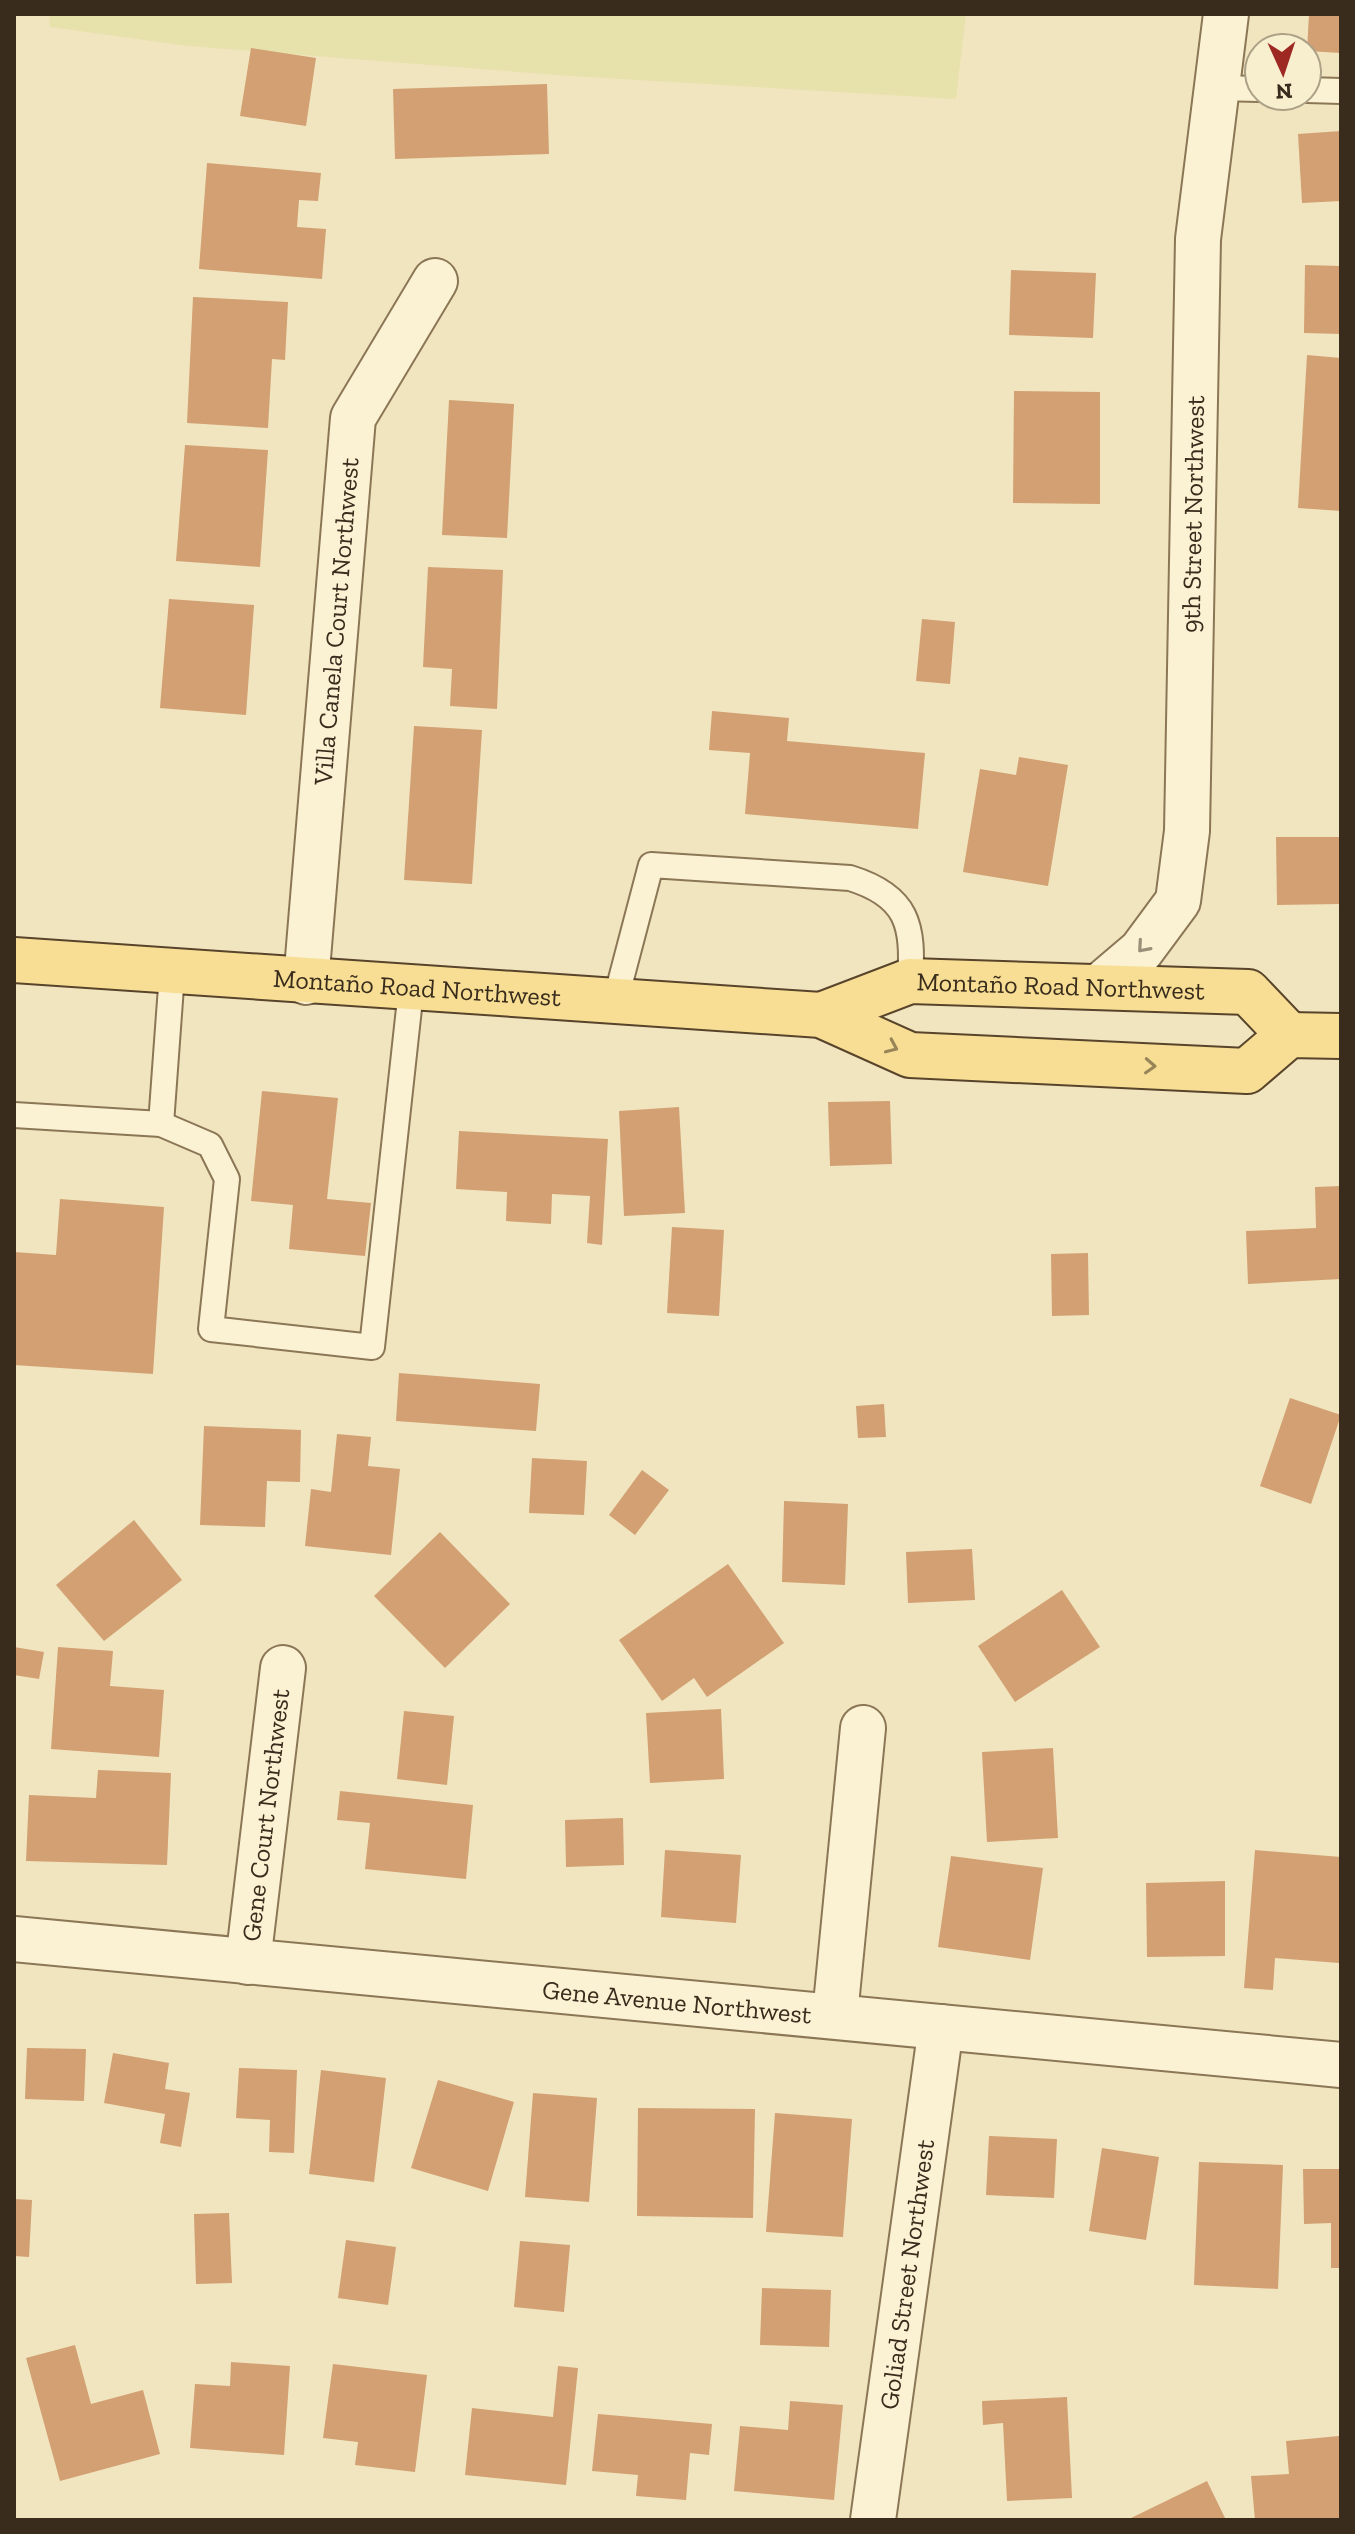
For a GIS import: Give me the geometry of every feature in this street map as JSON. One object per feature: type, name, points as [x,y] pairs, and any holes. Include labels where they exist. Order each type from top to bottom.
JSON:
[{"type":"main road","name":"Montaño Road Northwest","points":[[14,960],[411,990],[821,1015],[910,1055],[1247,1071],[1289,1035],[1248,992],[1101,985],[910,981],[821,1015]]},
{"type":"main road","points":[[1289,1035],[1341,1036]]},
{"type":"street","name":"9th Street Northwest","points":[[1101,985],[1141,951],[1178,901],[1187,831],[1198,239],[1238,89],[1226,14]]},
{"type":"street","name":"Villa Canela Court Northwest","points":[[306,982],[353,418],[435,281]]},
{"type":"street","name":"Gene Court Northwest","points":[[248,1962],[283,1668]]},
{"type":"street","points":[[835,2015],[863,1728]]},
{"type":"street","name":"Gene Avenue Northwest","points":[[14,1939],[1341,2065]]},
{"type":"street","name":"Goliad Street Northwest","points":[[873,2520],[941,2027]]},
{"type":"lane","points":[[615,1002],[651,865],[850,878],[875,886],[901,907],[913,941],[910,981]]},
{"type":"lane","points":[[161,1124],[172,973]]},
{"type":"lane","points":[[14,1115],[161,1124],[210,1145],[227,1179],[211,1329],[372,1347],[411,990]]},
{"type":"shaded area","points":[[49,14],[966,14],[956,99],[570,76],[188,46],[50,27]]},
{"type":"building","points":[[1309,14],[1341,14],[1341,53],[1323,52],[1323,32],[1308,32]]},
{"type":"building","points":[[251,48],[316,58],[306,126],[240,116]]},
{"type":"building","points":[[547,84],[549,154],[395,159],[393,89]]},
{"type":"building","points":[[1341,131],[1341,201],[1302,203],[1298,134]]},
{"type":"building","points":[[207,163],[321,173],[318,201],[299,200],[297,227],[326,229],[322,279],[199,269]]},
{"type":"building","points":[[1305,265],[1341,266],[1341,334],[1304,333]]},
{"type":"building","points":[[1011,270],[1096,273],[1093,338],[1009,335]]},
{"type":"building","points":[[193,297],[288,302],[285,360],[272,359],[268,428],[187,423]]},
{"type":"building","points":[[1307,355],[1341,358],[1341,511],[1298,508]]},
{"type":"building","points":[[1014,391],[1100,392],[1100,504],[1013,503]]},
{"type":"building","points":[[449,400],[514,404],[507,538],[442,535]]},
{"type":"building","points":[[185,445],[268,450],[260,567],[176,561]]},
{"type":"building","points":[[428,567],[503,570],[497,709],[450,706],[452,669],[423,667]]},
{"type":"building","points":[[169,599],[254,605],[246,715],[160,708]]},
{"type":"building","points":[[922,619],[955,622],[950,684],[916,681]]},
{"type":"building","points":[[712,711],[789,718],[787,741],[925,753],[918,829],[745,814],[750,753],[709,750]]},
{"type":"building","points":[[414,726],[482,730],[472,884],[404,880]]},
{"type":"building","points":[[1019,757],[1068,765],[1048,886],[963,872],[980,769],[1016,775]]},
{"type":"building","points":[[1276,837],[1341,837],[1341,904],[1277,905]]},
{"type":"building","points":[[262,1091],[338,1098],[327,1199],[371,1203],[365,1256],[289,1249],[293,1205],[251,1201]]},
{"type":"building","points":[[890,1101],[892,1164],[830,1166],[828,1102]]},
{"type":"building","points":[[679,1107],[685,1213],[624,1216],[619,1111]]},
{"type":"building","points":[[459,1131],[608,1139],[602,1245],[587,1243],[590,1196],[552,1194],[551,1224],[506,1221],[507,1192],[456,1189]]},
{"type":"building","points":[[1341,1186],[1341,1279],[1248,1284],[1246,1231],[1316,1228],[1315,1187]]},
{"type":"building","points":[[60,1199],[164,1207],[153,1374],[14,1365],[14,1252],[56,1255]]},
{"type":"building","points":[[672,1227],[724,1230],[719,1316],[667,1313]]},
{"type":"building","points":[[1088,1253],[1089,1315],[1052,1316],[1051,1254]]},
{"type":"building","points":[[399,1373],[540,1384],[536,1431],[396,1421]]},
{"type":"building","points":[[1290,1398],[1341,1415],[1311,1504],[1260,1486]]},
{"type":"building","points":[[884,1404],[886,1437],[858,1438],[856,1406]]},
{"type":"building","points":[[204,1426],[301,1430],[300,1482],[267,1481],[265,1527],[200,1525]]},
{"type":"building","points":[[337,1434],[371,1437],[368,1466],[400,1469],[391,1555],[305,1546],[311,1489],[331,1492]]},
{"type":"building","points":[[532,1458],[587,1461],[584,1515],[529,1513]]},
{"type":"building","points":[[642,1470],[669,1490],[635,1535],[609,1515]]},
{"type":"building","points":[[784,1501],[848,1504],[845,1585],[782,1582]]},
{"type":"building","points":[[134,1520],[182,1580],[104,1641],[56,1585]]},
{"type":"building","points":[[440,1532],[510,1604],[445,1668],[374,1596]]},
{"type":"building","points":[[972,1549],[975,1600],[908,1603],[906,1552]]},
{"type":"building","points":[[728,1564],[784,1643],[707,1697],[694,1678],[662,1701],[619,1640]]},
{"type":"building","points":[[1062,1590],[1100,1647],[1015,1702],[978,1646]]},
{"type":"building","points":[[14,1647],[44,1652],[39,1679],[14,1675]]},
{"type":"building","points":[[58,1647],[113,1651],[110,1686],[164,1690],[159,1757],[51,1749]]},
{"type":"building","points":[[721,1709],[724,1779],[650,1783],[646,1713]]},
{"type":"building","points":[[404,1711],[454,1716],[447,1785],[397,1779]]},
{"type":"building","points":[[1053,1748],[1058,1838],[987,1842],[982,1752]]},
{"type":"building","points":[[98,1770],[171,1773],[167,1865],[26,1861],[29,1795],[96,1798]]},
{"type":"building","points":[[340,1791],[473,1805],[466,1879],[365,1869],[370,1823],[337,1820]]},
{"type":"building","points":[[623,1818],[624,1865],[566,1867],[565,1820]]},
{"type":"building","points":[[665,1850],[741,1855],[736,1923],[661,1917]]},
{"type":"building","points":[[1255,1850],[1341,1857],[1339,1963],[1275,1958],[1273,1990],[1244,1988]]},
{"type":"building","points":[[951,1856],[1043,1868],[1030,1960],[938,1947]]},
{"type":"building","points":[[1225,1881],[1225,1956],[1147,1957],[1146,1883]]},
{"type":"building","points":[[27,2048],[86,2049],[84,2101],[25,2099]]},
{"type":"building","points":[[113,2053],[169,2063],[165,2089],[190,2093],[181,2147],[160,2143],[165,2114],[104,2103]]},
{"type":"building","points":[[239,2068],[297,2070],[294,2153],[269,2152],[270,2120],[236,2118]]},
{"type":"building","points":[[321,2070],[386,2078],[374,2182],[309,2174]]},
{"type":"building","points":[[438,2080],[514,2102],[488,2191],[411,2168]]},
{"type":"building","points":[[533,2093],[597,2098],[589,2202],[525,2197]]},
{"type":"building","points":[[638,2108],[755,2109],[753,2218],[637,2216]]},
{"type":"building","points":[[775,2113],[852,2119],[843,2237],[766,2232]]},
{"type":"building","points":[[989,2136],[1057,2139],[1054,2198],[986,2195]]},
{"type":"building","points":[[1102,2148],[1159,2157],[1146,2240],[1089,2231]]},
{"type":"building","points":[[1199,2162],[1283,2165],[1278,2289],[1194,2285]]},
{"type":"building","points":[[1303,2169],[1341,2169],[1341,2268],[1331,2268],[1331,2223],[1304,2224]]},
{"type":"building","points":[[14,2199],[32,2200],[29,2257],[14,2256]]},
{"type":"building","points":[[229,2213],[232,2283],[196,2284],[194,2214]]},
{"type":"building","points":[[346,2240],[396,2247],[388,2305],[338,2298]]},
{"type":"building","points":[[520,2241],[570,2245],[564,2312],[514,2307]]},
{"type":"building","points":[[762,2288],[831,2290],[829,2347],[760,2345]]},
{"type":"building","points":[[75,2345],[91,2404],[143,2390],[160,2454],[60,2481],[26,2358]]},
{"type":"building","points":[[231,2362],[290,2366],[284,2455],[190,2448],[195,2384],[230,2386]]},
{"type":"building","points":[[333,2364],[427,2375],[415,2472],[355,2465],[358,2442],[323,2438]]},
{"type":"building","points":[[558,2366],[578,2368],[566,2485],[465,2475],[472,2408],[553,2417]]},
{"type":"building","points":[[1067,2397],[1072,2498],[1007,2501],[1003,2423],[983,2425],[982,2401]]},
{"type":"building","points":[[790,2401],[843,2405],[834,2500],[734,2491],[740,2426],[788,2430]]},
{"type":"building","points":[[598,2414],[712,2424],[709,2455],[690,2453],[686,2500],[636,2496],[638,2475],[592,2471]]},
{"type":"building","points":[[1339,2436],[1341,2520],[1255,2520],[1251,2476],[1289,2474],[1286,2441]]},
{"type":"building","points":[[1207,2481],[1226,2520],[1127,2520]]}]
